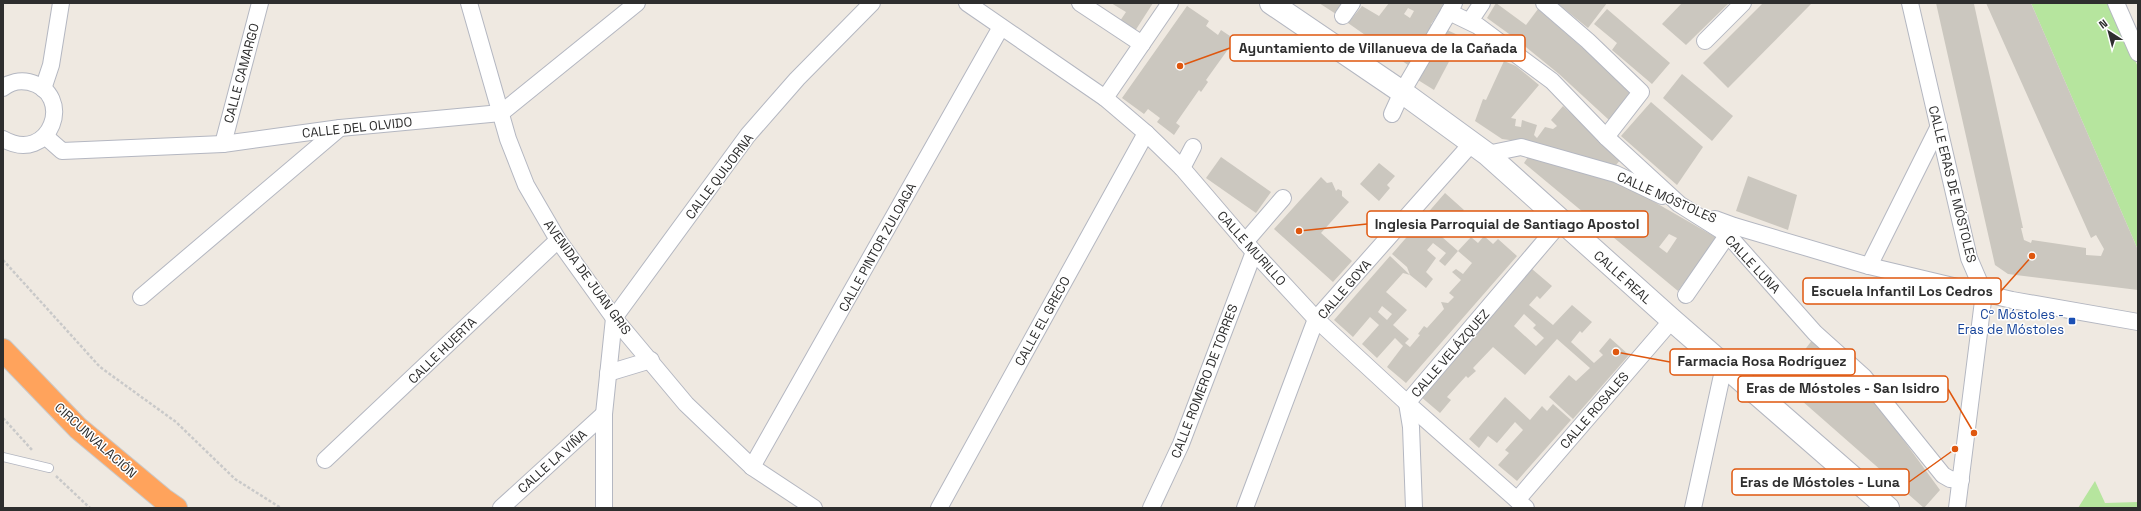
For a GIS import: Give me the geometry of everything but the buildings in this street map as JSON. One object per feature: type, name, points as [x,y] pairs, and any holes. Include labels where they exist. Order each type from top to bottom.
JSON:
[{"type":"highway","name":"CIRCUNVALACIÓN","points":[[3,350],[78,428],[163,499],[176,508]]},
{"type":"street","points":[[43,89],[51,65],[61,3]]},
{"type":"street","name":"CALLE CAMARGO","points":[[223,144],[260,3]]},
{"type":"street","name":"AVENIDA DE JUAN GRIS","points":[[469,3],[508,139],[526,185],[558,240],[614,318],[686,404],[752,467],[814,508]]},
{"type":"street","points":[[501,113],[637,3]]},
{"type":"street","name":"CALLE QUIJORNA","points":[[604,508],[604,414],[614,318],[748,135],[797,79],[872,3]]},
{"type":"street","name":"CALLE MURILLO","points":[[967,3],[1105,98],[1146,133],[1182,168],[1249,247],[1316,319],[1407,403],[1522,504]]},
{"type":"street","points":[[1080,3],[1142,44]]},
{"type":"street","points":[[1105,98],[1170,3]]},
{"type":"street","name":"CALLE REAL","points":[[1271,3],[1402,92],[1480,149],[1724,366],[1888,508]]},
{"type":"street","points":[[1343,16],[1352,3]]},
{"type":"street","points":[[1470,21],[1482,3]]},
{"type":"street","points":[[1544,3],[1588,41],[1641,92],[1606,137]]},
{"type":"street","points":[[1705,41],[1743,3]]},
{"type":"street","name":"CALLE ERAS DE MÓSTOLES","points":[[1910,3],[1969,258],[1984,293]]},
{"type":"street","points":[[2116,3],[2138,53]]},
{"type":"street","points":[[1392,114],[1402,92],[1452,7]]},
{"type":"street","name":"CALLE LUNA","points":[[1452,7],[1552,81],[1606,137],[1679,204],[1731,231],[1815,333],[1864,377],[1943,475],[1950,479],[1961,480]]},
{"type":"street","name":"CALLE PINTOR ZULOAGA","points":[[752,467],[1001,27]]},
{"type":"street","points":[[3,88],[15,82],[25,81],[34,84],[43,89],[50,97],[54,112],[51,127],[45,136],[38,142],[20,146],[3,139]]},
{"type":"street","name":"CALLE DEL OLVIDO","points":[[45,136],[62,151],[223,144],[340,128],[501,113]]},
{"type":"street","points":[[1869,266],[1939,126]]},
{"type":"street","points":[[141,297],[340,128]]},
{"type":"street","name":"CALLE EL GRECO","points":[[939,508],[1146,133]]},
{"type":"street","points":[[1182,168],[1193,147]]},
{"type":"street","name":"CALLE MÓSTOLES","points":[[1480,149],[1522,147],[1616,174],[1679,204]]},
{"type":"street","name":"CALLE GOYA","points":[[1245,508],[1316,319],[1480,149]]},
{"type":"street","name":"CALLE ROMERO DE TORRES","points":[[1151,508],[1181,444],[1249,247],[1283,198]]},
{"type":"street","name":"CALLE VELÁZQUEZ","points":[[1414,508],[1411,427],[1407,403],[1561,222]]},
{"type":"street","points":[[1686,295],[1731,231]]},
{"type":"street","name":"CALLE MÓSTOLES","points":[[1731,231],[1984,293],[2050,307],[2138,322]]},
{"type":"street","name":"CALLE HUERTA","points":[[325,460],[558,240]]},
{"type":"street","points":[[1957,508],[1984,293]]},
{"type":"street","name":"CALLE ROSALES","points":[[1522,504],[1672,320]]},
{"type":"street","points":[[608,373],[650,360]]},
{"type":"street","points":[[1693,508],[1724,366]]},
{"type":"street","name":"CALLE LA VIÑA","points":[[501,508],[604,414]]},
{"type":"lane","points":[[3,457],[49,468]]},
{"type":"path","points":[[3,260],[100,367],[176,422],[235,479],[281,508]]},
{"type":"green space","points":[[2031,3],[2110,3],[2138,67],[2138,250]]},
{"type":"green space","points":[[2095,481],[2105,503],[2138,502],[2138,508],[2078,508]]},
{"type":"place","name":"Ayuntamiento de Villanueva de la Cañada","points":[[1180,66]]},
{"type":"place","name":"Inglesia Parroquial de Santiago Apostol","points":[[1299,231]]},
{"type":"place","name":"Escuela Infantil Los Cedros","points":[[2032,256]]},
{"type":"place","name":"Cº Móstoles - Eras de Móstoles","points":[[2072,321]]},
{"type":"place","name":"Farmacia Rosa Rodríguez","points":[[1616,352]]},
{"type":"place","name":"Eras de Móstoles - San Isidro","points":[[1974,433]]},
{"type":"place","name":"Eras de Móstoles - Luna","points":[[1955,449]]}]
